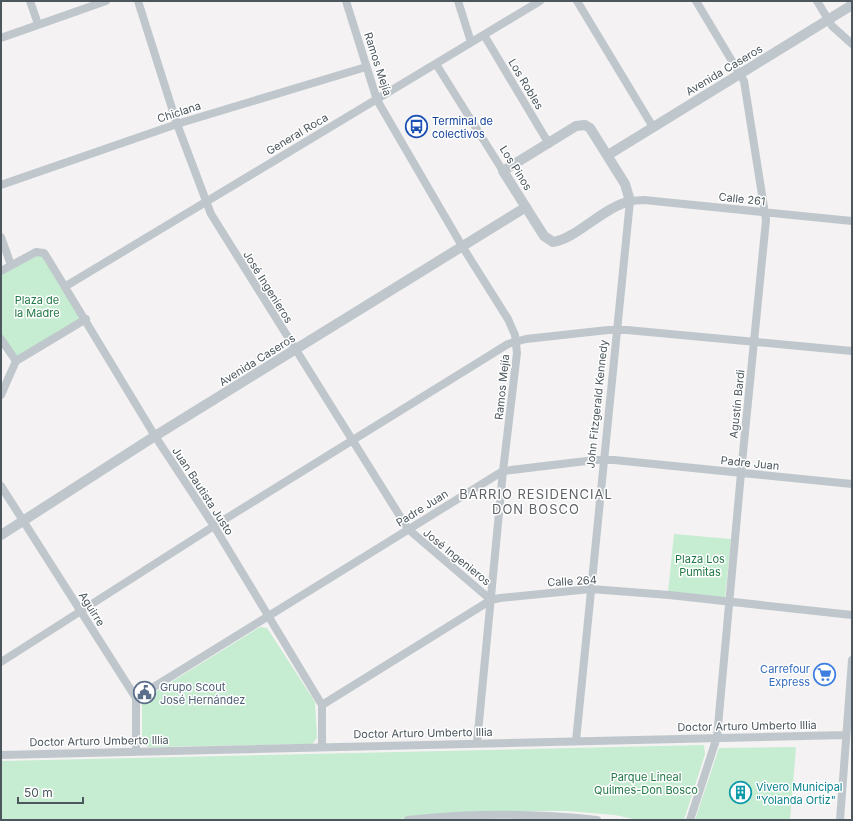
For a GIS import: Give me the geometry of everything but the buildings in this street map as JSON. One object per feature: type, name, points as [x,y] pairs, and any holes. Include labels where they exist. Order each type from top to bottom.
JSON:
[{"type":"street","points":[[30,1],[38,24]]},
{"type":"street","points":[[1,38],[106,1]]},
{"type":"street","name":"José Ingenieros","points":[[138,1],[177,124],[205,202],[295,351],[408,530],[491,600]]},
{"type":"street","name":"Ramos Mejía","points":[[346,1],[377,100],[462,246],[508,319],[516,341],[517,353],[503,471],[477,743]]},
{"type":"street","points":[[458,1],[471,42]]},
{"type":"street","name":"General Roca","points":[[66,286],[540,1]]},
{"type":"street","points":[[576,1],[653,127]]},
{"type":"street","name":"Agustín Bardi","points":[[690,820],[717,738],[766,212],[745,87],[740,74],[696,1]]},
{"type":"street","points":[[817,1],[828,20],[852,44]]},
{"type":"street","name":"Avenida Caseros","points":[[608,155],[852,5]]},
{"type":"street","name":"Los Robles","points":[[484,35],[548,144]]},
{"type":"street","name":"Los Pinos","points":[[436,64],[544,236],[553,242],[564,239],[614,206],[630,201]]},
{"type":"street","name":"Chiclana","points":[[1,185],[177,124],[366,67]]},
{"type":"street","name":"John Fitzgerald Kennedy","points":[[548,144],[576,126],[585,125],[590,128],[625,184],[630,201],[576,741]]},
{"type":"street","points":[[503,171],[548,144]]},
{"type":"street","name":"Calle 261","points":[[630,201],[644,200],[852,221]]},
{"type":"street","name":"Avenida Caseros","points":[[1,535],[155,436],[295,351],[526,207]]},
{"type":"street","points":[[1,237],[11,265],[1,271]]},
{"type":"street","name":"Juan Bautista Justo","points":[[11,265],[36,252],[44,253],[66,286],[155,436],[214,526],[322,705]]},
{"type":"street","points":[[1,395],[16,361],[86,319]]},
{"type":"street","points":[[1,662],[351,440],[500,348],[516,341],[617,330],[852,351]]},
{"type":"street","points":[[1,339],[16,361]]},
{"type":"street","name":"Padre Juan","points":[[136,698],[503,471],[604,460],[852,484]]},
{"type":"street","name":"Aguirre","points":[[1,486],[136,698]]},
{"type":"street","name":"Calle 264","points":[[322,705],[491,600],[591,589],[852,615]]},
{"type":"street","points":[[840,820],[845,735],[852,660]]},
{"type":"street","points":[[136,698],[136,752]]},
{"type":"street","points":[[322,705],[322,746]]},
{"type":"street","name":"Doctor Arturo Umberto Illia","points":[[1,755],[322,746],[845,735]]},
{"type":"street","points":[[408,820],[459,815],[506,814],[556,816],[597,820]]},
{"type":"green space","name":"Plaza de la Madre","points":[[40,252],[86,319],[16,361],[1,339],[1,271]]},
{"type":"green space","name":"Plaza Los Pumitas","points":[[674,534],[731,539],[725,598],[668,592]]},
{"type":"green space","points":[[260,627],[267,628],[315,702],[317,738],[312,744],[148,747],[142,741],[142,700]]},
{"type":"green space","name":"Parque Lineal Quilmes-Don Bosco","points":[[704,745],[705,754],[684,820],[638,820],[615,815],[568,811],[515,811],[382,820],[1,820],[1,761]]},
{"type":"green space","points":[[796,747],[790,820],[695,820],[719,748]]},
{"type":"place","name":"Terminal de colectivos","points":[[417,127]]},
{"type":"place","name":"Carrefour Express","points":[[825,675]]},
{"type":"place","name":"Grupo Scout José Hernández","points":[[145,693]]},
{"type":"place","name":"Vivero Municipal \"Yolanda Ortiz\"","points":[[741,793]]},
{"type":"district","name":"BARRIO RESIDENCIAL DON BOSCO","points":[[536,502]]}]
